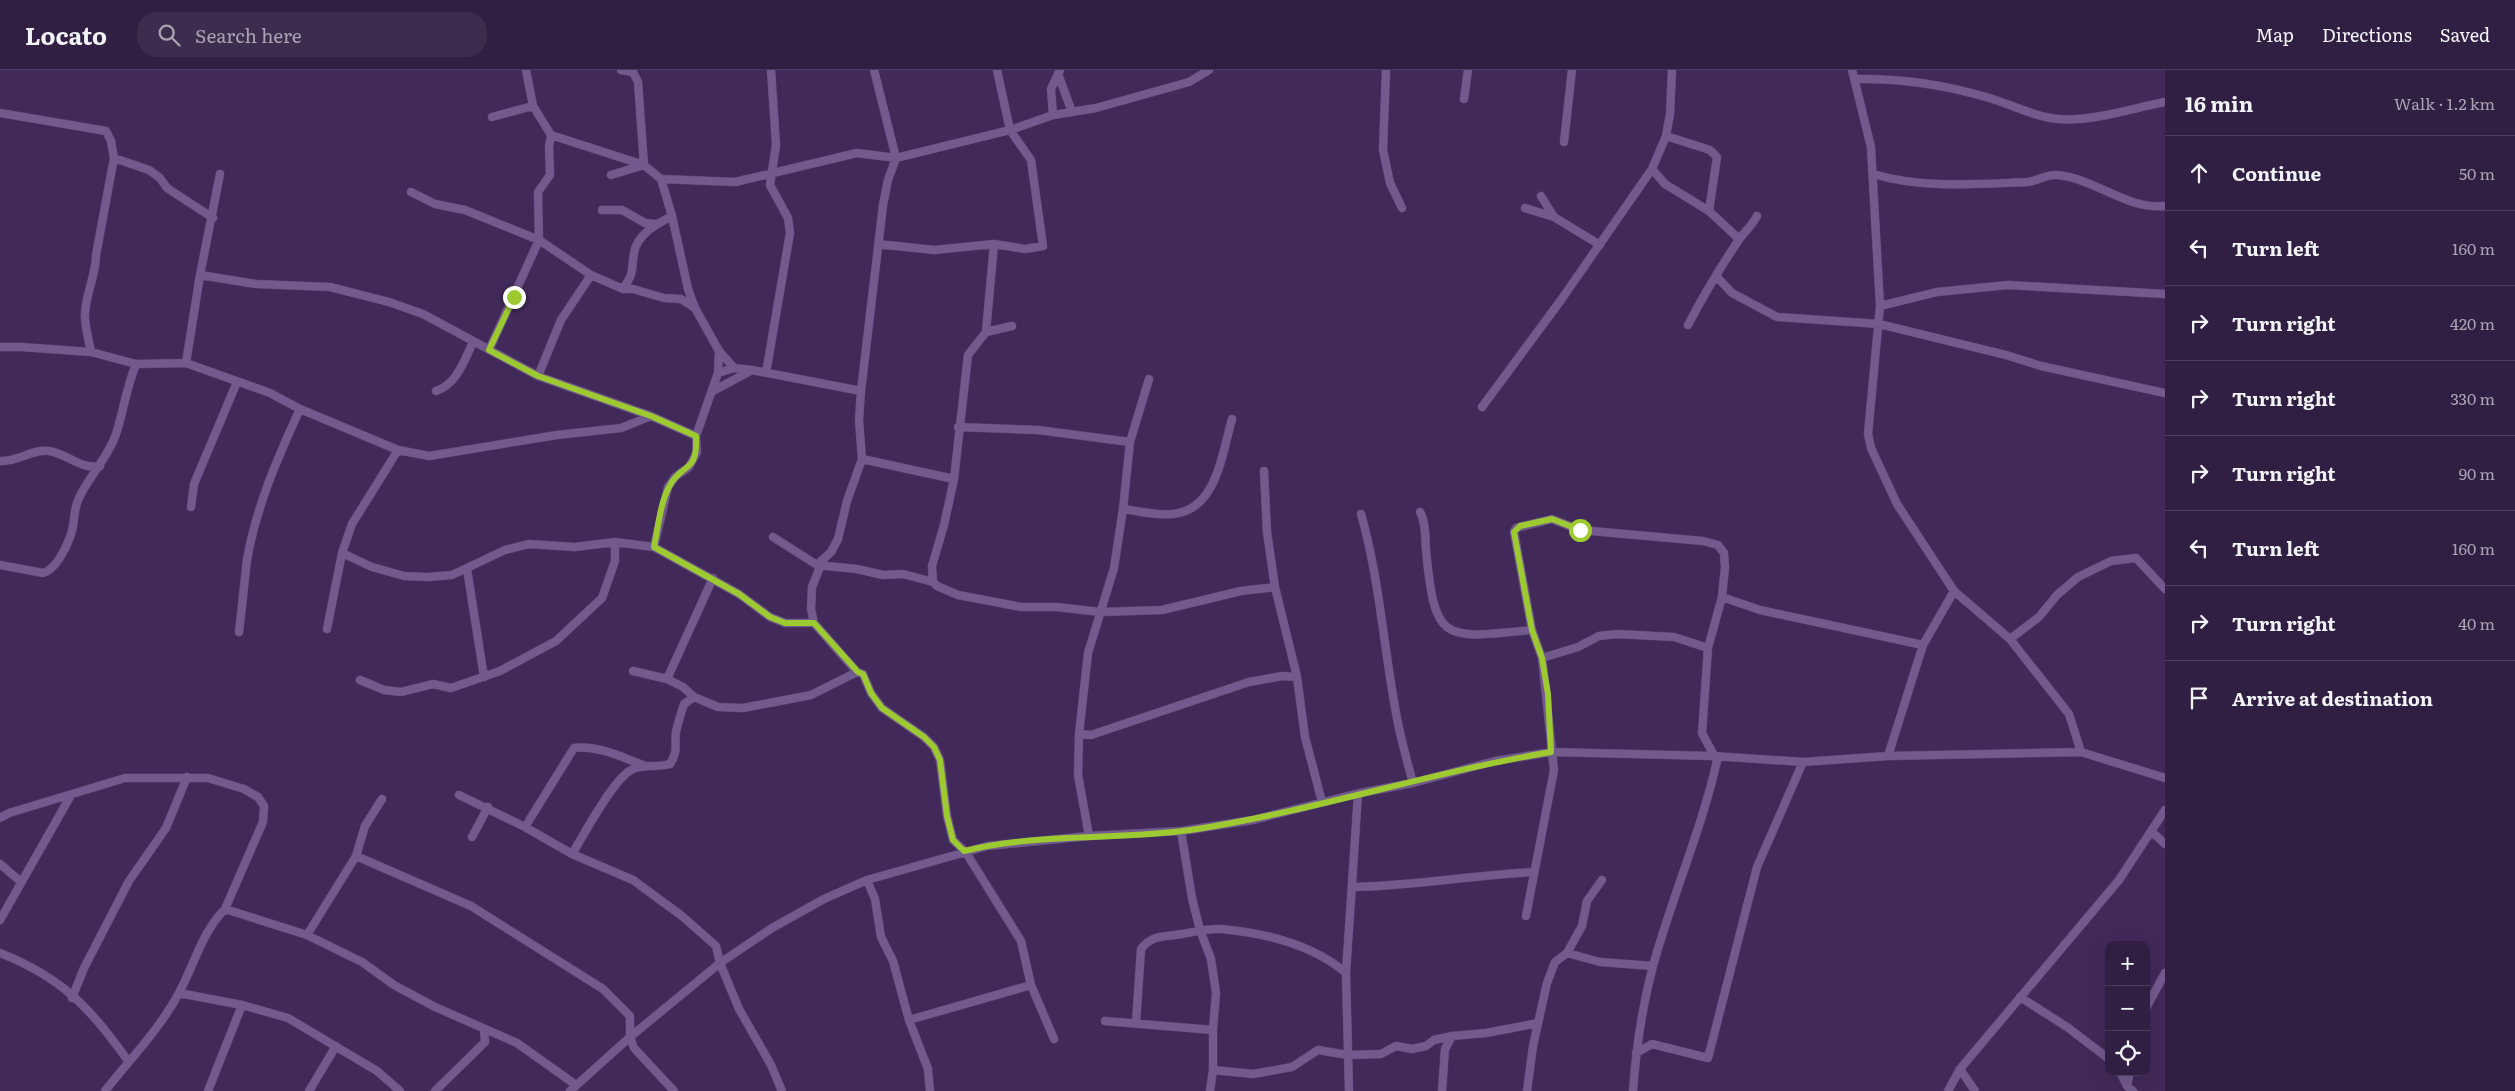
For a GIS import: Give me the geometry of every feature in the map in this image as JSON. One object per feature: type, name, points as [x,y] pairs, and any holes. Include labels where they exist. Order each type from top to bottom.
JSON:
[{"type":"street","points":[[489,350],[539,240],[538,192],[550,175],[551,135],[533,106],[526,70]]},
{"type":"street","points":[[622,70],[633,71],[638,82],[644,165]]},
{"type":"street","points":[[766,373],[790,233],[788,218],[770,185],[776,145],[771,70]]},
{"type":"street","points":[[817,565],[831,552],[838,539],[847,501],[862,459],[859,420],[861,391],[878,244],[888,180],[896,158],[874,70]]},
{"type":"street","points":[[878,244],[934,250],[994,244],[1024,249],[1043,246],[1031,160],[1010,130],[997,70]]},
{"type":"street","points":[[661,179],[734,182],[857,153],[896,158],[1010,130],[1053,114],[1096,108],[1190,82],[1208,70]]},
{"type":"street","points":[[1386,70],[1383,150],[1390,183],[1402,208]]},
{"type":"street","points":[[1464,99],[1468,70]]},
{"type":"street","points":[[1564,142],[1572,70]]},
{"type":"street","points":[[1482,407],[1600,245],[1652,169],[1666,136],[1670,114],[1672,70]]},
{"type":"street","points":[[1852,70],[1871,147],[1880,306],[1868,434],[1870,443],[1898,504],[1954,591],[2010,639],[2069,714],[2081,752]]},
{"type":"street","points":[[1053,114],[1051,89],[1059,72]]},
{"type":"street","points":[[1059,72],[1072,112]]},
{"type":"street","points":[[1854,79],[1891,78],[1976,95],[2044,117],[2062,119],[2088,117],[2165,102]]},
{"type":"street","points":[[492,117],[533,106]]},
{"type":"street","points":[[0,113],[106,131],[112,141],[114,158],[96,255],[96,267],[89,289],[85,315],[91,352]]},
{"type":"street","points":[[551,135],[644,165],[661,179],[672,216],[688,289],[695,308],[719,351],[734,368]]},
{"type":"street","points":[[1666,136],[1710,150],[1718,157],[1709,211]]},
{"type":"street","points":[[114,158],[148,170],[160,178],[167,188],[213,218]]},
{"type":"street","points":[[611,175],[644,165]]},
{"type":"street","points":[[1652,169],[1666,184],[1709,211],[1739,239]]},
{"type":"street","points":[[186,363],[200,275],[213,218],[220,174]]},
{"type":"street","points":[[1873,174],[1920,183],[1966,185],[2035,181],[2046,176],[2058,175],[2074,178],[2140,205],[2165,206]]},
{"type":"street","points":[[411,192],[435,204],[465,210],[539,240],[591,275],[623,289],[633,289],[664,298],[681,299],[695,308]]},
{"type":"street","points":[[1542,196],[1554,217]]},
{"type":"street","points":[[1525,208],[1554,217],[1600,245]]},
{"type":"street","points":[[602,210],[622,210],[645,223],[656,224]]},
{"type":"street","points":[[623,289],[634,271],[634,252],[639,240],[656,224],[672,216]]},
{"type":"street","points":[[1688,325],[1704,294],[1717,277],[1739,239],[1750,228],[1757,216]]},
{"type":"street","points":[[933,582],[932,566],[944,525],[954,479],[958,427],[968,355],[986,332],[994,244]]},
{"type":"street","points":[[200,275],[256,284],[330,287],[389,302],[423,314],[538,376],[651,416],[696,436]]},
{"type":"street","points":[[538,376],[561,320],[591,275]]},
{"type":"street","points":[[1717,277],[1732,293],[1777,317],[1879,324],[2006,355],[2041,366],[2165,393]]},
{"type":"street","points":[[1880,306],[1937,292],[2008,285],[2165,294]]},
{"type":"street","points":[[681,299],[688,289]]},
{"type":"street","points":[[986,332],[1012,326]]},
{"type":"street","points":[[436,392],[446,388],[456,377],[473,342]]},
{"type":"street","points":[[0,347],[91,352],[136,364],[186,363],[270,393],[300,409],[398,450],[429,456],[557,435],[620,428],[651,416]]},
{"type":"street","points":[[654,547],[668,487],[675,477],[689,467],[697,452],[696,436],[713,392],[718,373],[719,351]]},
{"type":"street","points":[[0,565],[26,571],[49,572],[71,536],[73,514],[79,498],[100,466],[116,435],[126,387],[136,364]]},
{"type":"street","points":[[718,373],[734,368],[752,370],[861,391]]},
{"type":"street","points":[[713,392],[752,370]]},
{"type":"street","points":[[1089,836],[1078,775],[1079,734],[1088,653],[1114,568],[1130,442],[1149,379]]},
{"type":"street","points":[[191,507],[194,484],[237,382]]},
{"type":"street","points":[[239,632],[248,559],[260,506],[282,447],[300,409]]},
{"type":"street","points":[[1123,509],[1171,515],[1186,512],[1199,505],[1211,489],[1232,419]]},
{"type":"street","points":[[958,427],[1038,430],[1130,442]]},
{"type":"street","points":[[327,629],[342,553],[352,524],[398,450]]},
{"type":"street","points":[[0,461],[7,461],[42,451],[50,452],[90,468],[100,466]]},
{"type":"street","points":[[862,459],[954,479]]},
{"type":"street","points":[[1264,471],[1267,532],[1275,587],[1297,677],[1305,737],[1322,802]]},
{"type":"street","points":[[1420,512],[1430,593],[1435,611],[1445,627],[1451,631],[1480,635],[1532,630]]},
{"type":"street","points":[[1362,514],[1380,600],[1399,727],[1413,783]]},
{"type":"street","points":[[1526,916],[1554,770],[1551,752],[1548,694],[1542,658],[1532,630],[1514,532],[1520,526],[1552,519],[1580,530],[1703,541],[1718,546],[1724,553],[1722,597],[1708,648],[1702,733],[1716,761],[1710,792],[1654,966],[1636,1053],[1633,1091]]},
{"type":"street","points":[[773,538],[817,565],[858,569],[883,575],[903,574],[933,582],[937,586],[958,595],[1021,607],[1057,607],[1100,612],[1162,610],[1241,591],[1275,587]]},
{"type":"street","points":[[342,553],[372,566],[404,576],[427,577],[452,575],[505,550],[529,544],[575,547],[615,542],[654,547],[713,578],[770,617],[785,623],[814,623]]},
{"type":"street","points":[[360,680],[384,690],[401,692],[433,684],[451,688],[500,671],[556,641],[602,598],[614,561],[615,542]]},
{"type":"street","points":[[2010,639],[2039,617],[2078,577],[2111,561],[2136,558],[2165,589]]},
{"type":"street","points":[[817,565],[820,566],[812,587],[814,623],[858,672],[863,674],[871,693],[882,708],[924,737],[934,747],[940,760],[947,816],[953,840],[964,851],[1021,942],[1031,985],[1054,1039]]},
{"type":"street","points":[[467,569],[484,677]]},
{"type":"street","points":[[667,679],[713,578]]},
{"type":"street","points":[[1888,756],[1923,645],[1954,591]]},
{"type":"street","points":[[1722,597],[1760,610],[1923,645]]},
{"type":"street","points":[[1542,658],[1578,647],[1599,636],[1617,634],[1674,637],[1708,648]]},
{"type":"street","points":[[633,671],[667,679],[683,687],[694,697],[718,708],[743,708],[811,695],[858,672]]},
{"type":"street","points":[[1079,734],[1092,735],[1249,682],[1282,676],[1297,677]]},
{"type":"street","points":[[525,827],[574,748],[584,746],[609,752],[643,766],[662,767],[670,764],[676,756],[678,746],[676,734],[684,704],[694,697]]},
{"type":"street","points":[[225,909],[307,935],[362,962],[402,990],[484,1030],[517,1043],[573,1088],[630,1037],[720,963],[772,928],[824,898],[867,880],[964,851],[1020,841],[1182,831],[1253,820],[1322,802],[1413,783],[1495,761],[1551,752],[1713,756],[1804,762],[1888,756],[2081,752],[2165,778]]},
{"type":"street","points":[[1636,1053],[1652,1044],[1708,1058],[1757,867],[1804,762]]},
{"type":"street","points":[[572,854],[612,790],[630,770],[643,766]]},
{"type":"street","points":[[72,998],[84,968],[129,881],[166,828],[187,777]]},
{"type":"street","points":[[0,818],[9,813],[125,778],[208,778],[244,789],[258,797],[264,806],[263,822],[225,909],[216,919],[197,952],[179,993],[152,1037],[128,1061],[105,1091]]},
{"type":"street","points":[[1349,1091],[1346,973],[1358,794]]},
{"type":"street","points":[[0,920],[71,795]]},
{"type":"street","points":[[459,795],[488,807],[572,854],[633,880],[682,916],[716,946],[720,963],[739,1009],[771,1065],[782,1091]]},
{"type":"street","points":[[307,935],[356,856],[365,826],[382,799]]},
{"type":"street","points":[[472,837],[488,807]]},
{"type":"street","points":[[1948,1091],[1960,1069],[2119,880],[2165,810]]},
{"type":"street","points":[[1182,831],[1192,898],[1200,930],[1212,959],[1216,993],[1212,1030],[1213,1070],[1210,1091]]},
{"type":"street","points":[[2152,832],[2165,844]]},
{"type":"street","points":[[356,856],[471,906],[604,989],[630,1016],[630,1037],[634,1048],[674,1091]]},
{"type":"street","points":[[0,864],[20,882]]},
{"type":"street","points":[[1352,887],[1395,886],[1493,874],[1533,872]]},
{"type":"street","points":[[867,880],[875,899],[882,937],[893,961],[909,1020],[928,1069],[930,1091]]},
{"type":"street","points":[[1527,1091],[1538,1023],[1547,983],[1555,962],[1567,953],[1582,926],[1587,902],[1602,880]]},
{"type":"street","points":[[1136,1023],[1141,949],[1147,941],[1154,937],[1220,929],[1294,943],[1331,960],[1346,973]]},
{"type":"street","points":[[0,953],[26,963],[62,985],[72,998],[90,1011],[104,1027],[128,1061]]},
{"type":"street","points":[[1567,953],[1600,962],[1654,966]]},
{"type":"street","points":[[2150,1001],[2165,973]]},
{"type":"street","points":[[909,1020],[1031,985]]},
{"type":"street","points":[[179,993],[242,1004],[288,1018],[377,1071],[400,1091]]},
{"type":"street","points":[[2020,997],[2105,1056]]},
{"type":"street","points":[[208,1091],[242,1004]]},
{"type":"street","points":[[1105,1021],[1212,1030]]},
{"type":"street","points":[[1213,1070],[1253,1074],[1292,1068],[1318,1050],[1348,1055],[1381,1054],[1396,1046],[1412,1048],[1426,1046],[1434,1040],[1452,1036],[1486,1033],[1538,1023]]},
{"type":"street","points":[[434,1091],[485,1042],[484,1030]]},
{"type":"street","points":[[1442,1091],[1445,1049],[1452,1036]]},
{"type":"street","points":[[309,1091],[336,1046]]},
{"type":"street","points":[[1960,1069],[1975,1091]]},
{"type":"street","points":[[2122,1076],[2130,1089]]},
{"type":"street","points":[[2130,1076],[2130,1089]]},
{"type":"route","points":[[514,297],[489,350],[538,376],[651,416],[696,436],[697,452],[689,467],[675,477],[668,487],[654,547],[713,578],[770,617],[785,623],[814,623],[858,672],[863,674],[871,693],[882,708],[893,718],[924,737],[934,747],[940,760],[947,816],[953,840],[964,851],[1020,841],[1182,831],[1253,820],[1360,793],[1413,783],[1495,761],[1551,752],[1548,694],[1542,658],[1532,630],[1514,532],[1520,526],[1552,519],[1580,530]]}]
